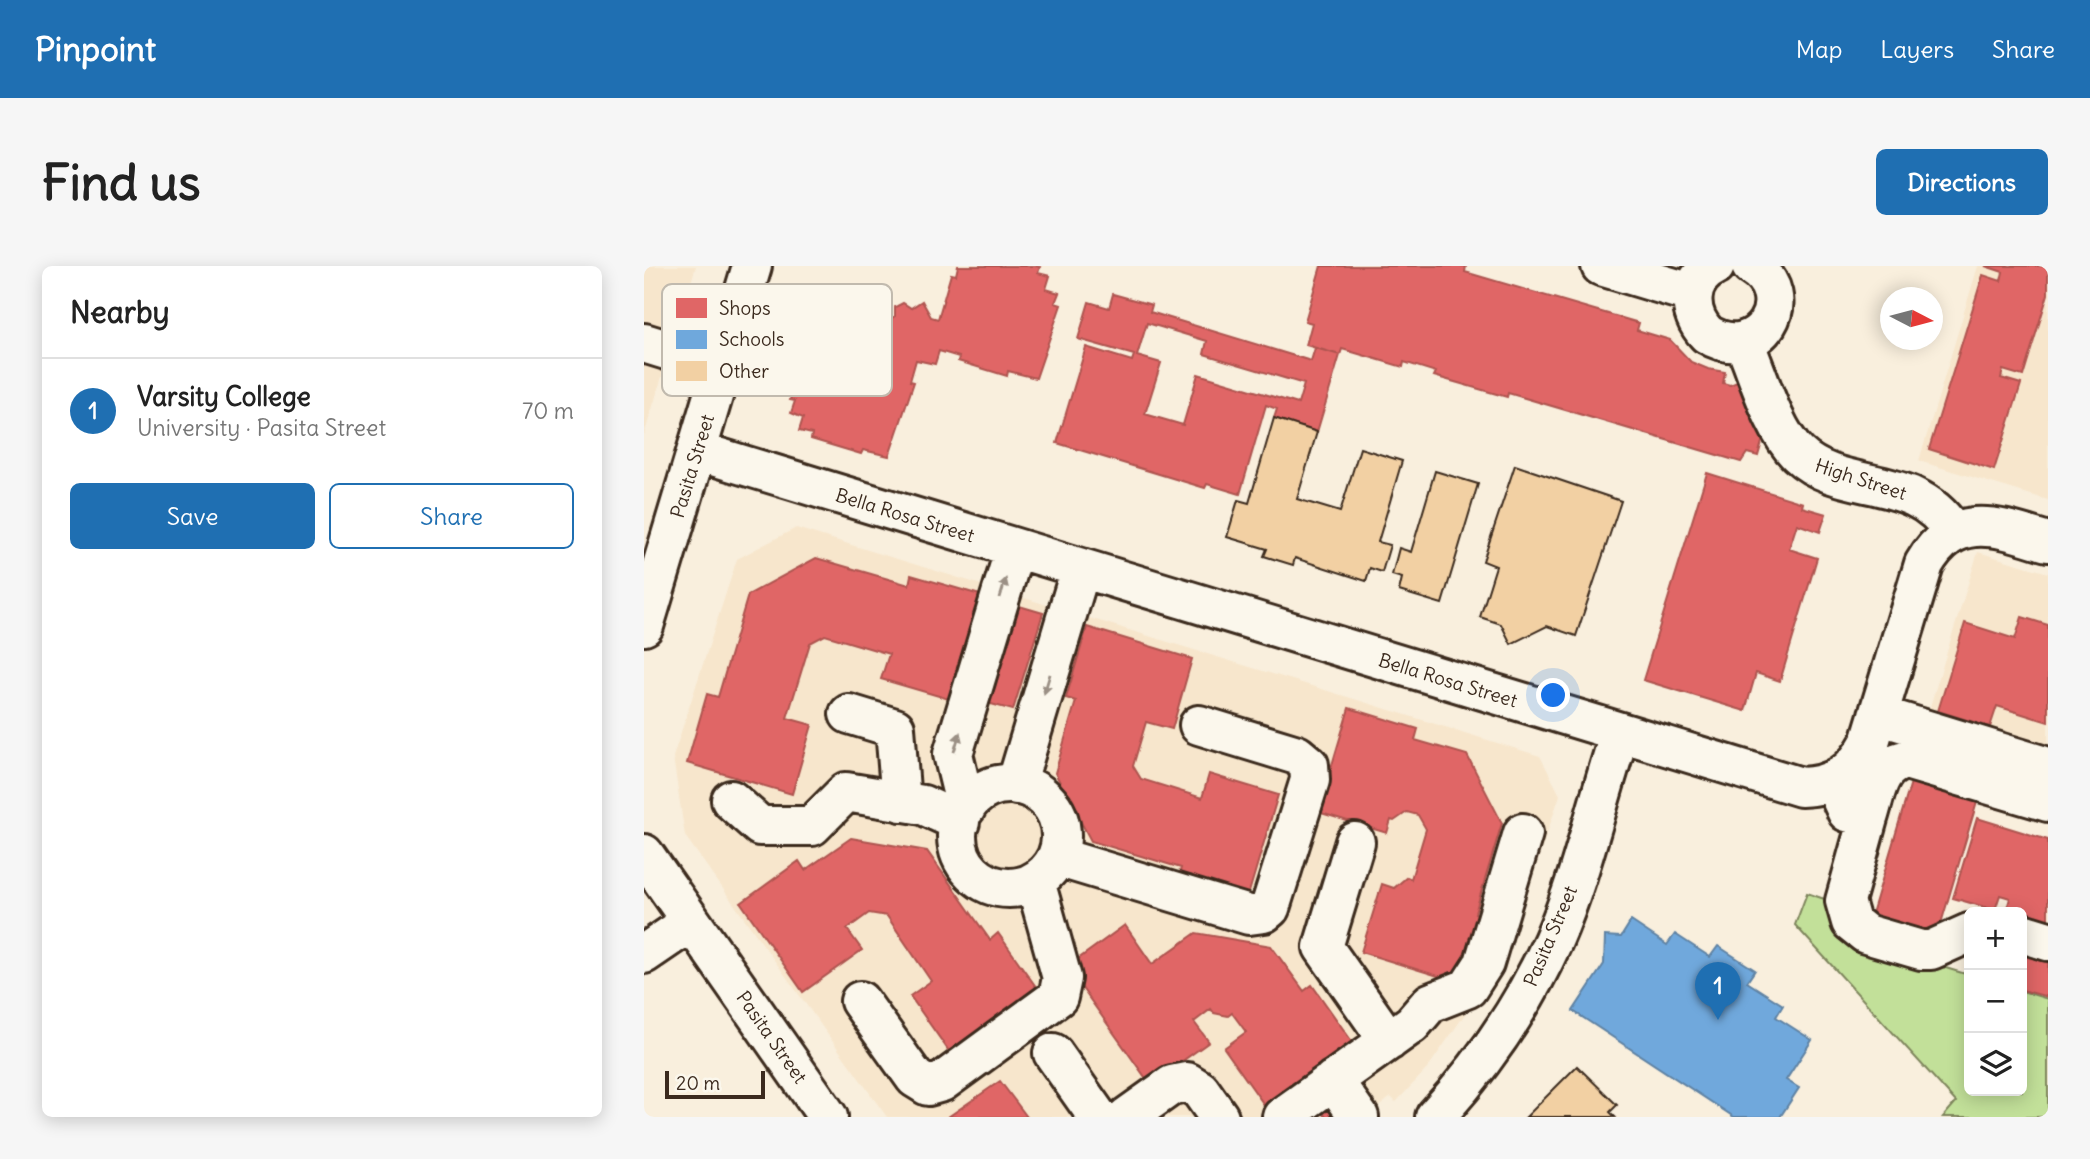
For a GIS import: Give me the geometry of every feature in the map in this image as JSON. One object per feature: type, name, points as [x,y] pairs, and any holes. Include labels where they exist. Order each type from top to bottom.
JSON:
[{"type":"street","name":"Pasita Street","points":[[747,284],[752,266]]},
{"type":"street","points":[[1601,266],[1681,290],[1704,277]]},
{"type":"street","points":[[1704,277],[1692,308],[1707,334],[1724,342],[1744,342],[1764,329],[1773,307],[1769,284],[1751,266]]},
{"type":"street","name":"High Street","points":[[1744,342],[1782,432],[1798,453],[1816,467],[1924,500],[1939,512],[1953,532]]},
{"type":"street","points":[[644,343],[662,349]]},
{"type":"street","name":"Pasita Street","points":[[644,626],[653,562],[697,451],[713,396]]},
{"type":"street","name":"Bella Rosa Street","points":[[697,451],[1801,787],[1833,781]]},
{"type":"street","points":[[1868,818],[1847,812],[1833,781],[1861,758],[1878,715],[1924,564],[1931,551],[1953,532],[1987,525],[2048,542]]},
{"type":"street","points":[[963,815],[988,789],[1016,785],[1039,794],[1056,814],[1061,838],[1046,869],[1014,888],[999,887],[974,875],[960,851],[963,815],[953,754],[1015,548]]},
{"type":"street","points":[[1016,785],[1081,568]]},
{"type":"street","points":[[849,714],[895,728],[901,802]]},
{"type":"street","points":[[1878,715],[2048,767]]},
{"type":"street","points":[[1046,869],[1249,915],[1264,913],[1270,908],[1310,780],[1309,765],[1297,755],[1199,725]]},
{"type":"street","name":"Pasita Street","points":[[1435,1117],[1488,1053],[1517,1009],[1552,941],[1573,885],[1620,733]]},
{"type":"street","points":[[1964,935],[1931,950],[1920,950],[1866,934],[1851,922],[1845,901],[1883,772],[1895,762],[1906,760],[2048,802]]},
{"type":"street","points":[[731,800],[754,823],[769,827],[812,826],[846,792],[963,815]]},
{"type":"street","points":[[1310,1104],[1412,1024],[1430,1003],[1468,988],[1484,963],[1522,833]]},
{"type":"street","points":[[1354,842],[1323,947],[1389,1041]]},
{"type":"street","name":"Pasita Street","points":[[644,854],[828,1117]]},
{"type":"street","points":[[860,1001],[915,1077],[928,1086],[942,1082],[1052,1005],[1058,997],[1062,978],[1046,869]]},
{"type":"street","points":[[644,954],[691,922]]},
{"type":"street","points":[[2027,935],[2048,941]]},
{"type":"street","points":[[1053,1053],[1098,1117]]},
{"type":"street","points":[[1127,1117],[1172,1085],[1187,1082],[1200,1090],[1219,1117]]},
{"type":"street","points":[[1310,1104],[1359,1117]]},
{"type":"shaded area","points":[[644,266],[696,266],[690,284],[662,284],[662,376],[644,435]]},
{"type":"shaded area","points":[[1978,266],[2048,266],[2048,500],[1919,461]]},
{"type":"shaded area","points":[[796,528],[1540,756],[1560,795],[1516,924],[1481,991],[1427,1069],[1396,1102],[1391,1097],[1366,1117],[887,1117],[685,836],[673,757],[737,559]]},
{"type":"shaded area","points":[[1978,552],[2048,573],[2048,782],[1919,742]]},
{"type":"green space","points":[[1807,893],[1836,903],[1836,935],[1964,973],[1964,1096],[2027,1096],[2027,993],[2048,999],[2048,1117],[1943,1117],[1956,1102],[1795,925]]},
{"type":"building: Shops","points":[[958,266],[1035,266],[1040,267],[1038,273],[1050,276],[1046,289],[1059,293],[1055,303],[1061,305],[1036,378],[1008,371],[1007,376],[958,361],[959,357],[939,351],[935,364],[916,360],[910,381],[914,382],[889,456],[863,450],[861,454],[811,439],[812,434],[799,431],[803,418],[791,413],[795,401],[790,400],[791,396],[892,396],[892,318],[895,316],[895,307],[903,303],[911,308],[922,301],[931,317],[938,319],[951,274],[956,275]]},
{"type":"building: Shops","points":[[1321,266],[1466,266],[1465,272],[1639,323],[1637,330],[1670,340],[1691,362],[1725,372],[1723,383],[1730,385],[1742,380],[1764,435],[1758,456],[1747,453],[1741,462],[1508,393],[1507,397],[1434,376],[1436,372],[1404,362],[1403,367],[1342,349],[1340,355],[1306,345],[1312,323],[1305,321]]},
{"type":"building: Shops","points":[[1985,266],[2048,266],[2048,294],[2023,376],[2003,370],[2001,378],[2021,384],[1994,470],[1929,449],[1983,275],[2001,281],[2003,272]]},
{"type":"building: Shops","points":[[1113,294],[1152,305],[1150,312],[1311,361],[1315,348],[1340,355],[1317,432],[1274,418],[1277,409],[1266,405],[1240,494],[1207,484],[1205,488],[1057,443],[1086,347],[1132,361],[1134,355],[1078,339],[1089,302],[1109,308]],"holes":[[[1147,323],[1207,341],[1204,354],[1304,384],[1298,404],[1198,374],[1183,425],[1145,414],[1161,363],[1137,356]]]},
{"type":"building: Shops","points":[[1707,473],[1803,503],[1802,507],[1826,514],[1820,532],[1797,524],[1789,549],[1817,558],[1780,681],[1756,673],[1745,711],[1643,680]]},
{"type":"building: Shops","points":[[816,558],[909,585],[911,575],[980,595],[949,699],[881,679],[889,654],[825,635],[810,643],[787,718],[812,725],[792,794],[687,763],[707,694],[718,697],[748,595]]},
{"type":"building: Shops","points":[[1009,603],[1043,613],[1013,710],[980,701]]},
{"type":"building: Shops","points":[[2022,617],[2048,625],[2048,722],[1997,706],[1990,727],[1938,711],[1965,623],[2015,639]]},
{"type":"building: Shops","points":[[1087,627],[1192,659],[1172,729],[1146,722],[1133,766],[1141,779],[1202,798],[1209,774],[1278,795],[1247,899],[1178,878],[1181,868],[1091,841],[1055,773],[1076,701],[1066,698]]},
{"type":"building: Shops","points":[[1349,708],[1418,729],[1415,740],[1467,755],[1502,823],[1475,913],[1486,916],[1464,984],[1361,952],[1382,884],[1394,888],[1407,877],[1411,879],[1426,829],[1418,815],[1407,812],[1394,821],[1391,820],[1387,833],[1318,812]]},
{"type":"building: Shops","points":[[1914,772],[1980,792],[1937,937],[1871,917]]},
{"type":"building: Shops","points":[[1977,818],[2048,840],[2048,926],[2027,920],[2027,907],[2007,907],[2010,898],[2000,895],[1996,907],[1984,907],[1953,898]]},
{"type":"building: Shops","points":[[851,838],[927,851],[990,940],[998,933],[1039,991],[951,1054],[910,996],[931,981],[887,916],[869,913],[847,929],[862,950],[803,992],[741,903],[799,861],[805,870]]},
{"type":"building: Shops","points":[[1125,925],[1152,964],[1196,933],[1271,946],[1304,991],[1312,985],[1353,1043],[1265,1106],[1224,1048],[1246,1032],[1232,1013],[1228,1016],[1214,1013],[1211,1009],[1194,1022],[1209,1042],[1150,1084],[1067,967]]},
{"type":"building: Shops","points":[[2027,951],[2048,957],[2048,997],[2027,991]]},
{"type":"building: Shops","points":[[1000,1081],[1027,1117],[948,1117]]},
{"type":"building: Shops","points":[[1335,1100],[1348,1117],[1326,1117],[1321,1110]]},
{"type":"building: Schools","points":[[1631,921],[1667,945],[1675,934],[1710,957],[1718,946],[1755,970],[1747,982],[1783,1005],[1776,1017],[1812,1040],[1786,1080],[1799,1088],[1780,1117],[1734,1117],[1573,1011],[1604,964],[1605,936],[1621,937]]},
{"type":"building: Other","points":[[1274,418],[1317,432],[1297,499],[1340,512],[1360,448],[1402,461],[1378,542],[1390,545],[1382,572],[1370,568],[1366,581],[1295,558],[1293,565],[1264,556],[1267,549],[1227,537],[1238,500],[1249,503]]},
{"type":"building: Other","points":[[1515,465],[1621,501],[1576,636],[1547,626],[1511,644],[1501,624],[1480,617],[1496,566],[1483,561]]},
{"type":"building: Other","points":[[1435,471],[1478,484],[1442,604],[1399,591],[1402,578],[1392,575],[1399,548],[1411,552]]},
{"type":"building: Other","points":[[1577,1066],[1617,1105],[1610,1112],[1615,1117],[1526,1117]]},
{"type":"place","name":"Varsity College","points":[[1718,1020]]}]
